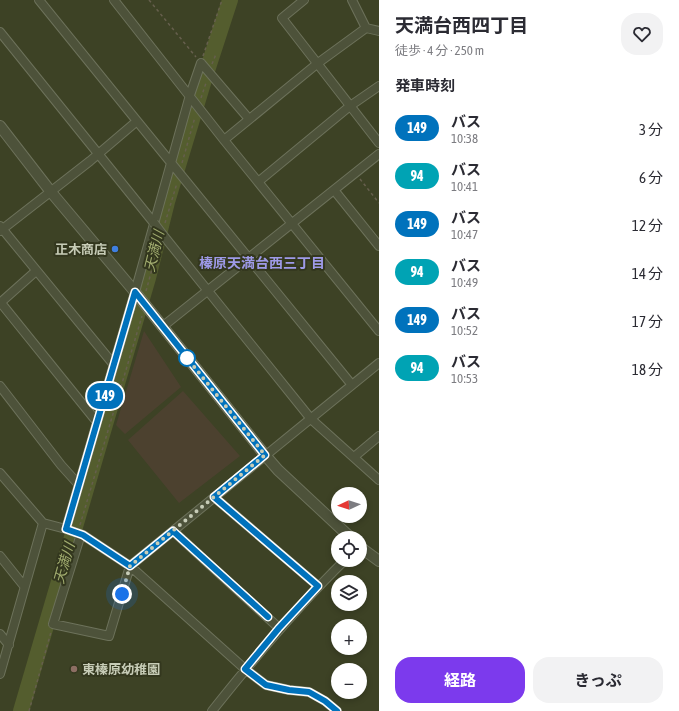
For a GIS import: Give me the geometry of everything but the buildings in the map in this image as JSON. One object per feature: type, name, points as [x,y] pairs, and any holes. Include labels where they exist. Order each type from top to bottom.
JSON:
[{"type":"street","points":[[39,0],[172,161],[179,172],[248,258],[352,385]]},
{"type":"street","points":[[114,0],[224,140],[379,331]]},
{"type":"street","points":[[121,9],[123,0]]},
{"type":"street","points":[[304,0],[282,18],[379,143]]},
{"type":"street","points":[[352,0],[366,28]]},
{"type":"street","points":[[224,140],[318,63],[366,28],[379,30]]},
{"type":"street","points":[[0,32],[99,153],[311,419],[379,480]]},
{"type":"street","points":[[66,529],[200,63]]},
{"type":"street","points":[[200,63],[250,119]]},
{"type":"street","points":[[258,182],[350,106],[379,86]]},
{"type":"street","points":[[114,365],[1,228],[51,192],[137,120]]},
{"type":"street","points":[[0,126],[51,192],[146,305],[265,455],[278,470],[343,531]]},
{"type":"street","points":[[162,327],[292,222],[378,157]]},
{"type":"street","points":[[334,190],[379,246]]},
{"type":"street","points":[[36,271],[0,303],[97,422]]},
{"type":"street","points":[[79,534],[53,624],[109,636],[130,566],[379,362]]},
{"type":"street","points":[[0,386],[61,465],[79,485]]},
{"type":"street","points":[[354,456],[379,436]]},
{"type":"street","points":[[0,473],[43,523],[79,534],[130,566],[245,669],[266,685],[289,690],[309,692],[325,701],[337,711]]},
{"type":"street","points":[[214,497],[318,586]]},
{"type":"street","points":[[0,674],[43,523]]},
{"type":"street","points":[[173,531],[279,628]]},
{"type":"street","points":[[367,552],[379,561]]},
{"type":"street","points":[[0,556],[24,586]]},
{"type":"street","points":[[212,711],[279,628],[338,567]]},
{"type":"street","points":[[0,634],[9,645]]},
{"type":"path","points":[[149,0],[200,63]]},
{"type":"path","points":[[200,63],[222,0]]},
{"type":"path","points":[[355,173],[379,203]]},
{"type":"path","points":[[79,534],[146,305]]},
{"type":"path","points":[[29,711],[53,624]]},
{"type":"shaded area","points":[[144,331],[181,387],[125,434],[116,425]]},
{"type":"shaded area","points":[[183,391],[240,456],[179,503],[128,440]]},
{"type":"waterway","name":"天満川","points":[[21,711],[148,278],[167,202],[230,0]]},
{"type":"bus line","name":"149","points":[[268,617],[173,531],[130,566],[83,535],[66,529],[135,292],[265,455],[214,497],[318,586],[279,628],[245,669],[266,685],[289,690],[309,692],[325,701],[337,711]]},
{"type":"place","name":"正木商店","points":[[115,249]]},
{"type":"place","name":"東榛原幼稚園","points":[[74,669]]},
{"type":"district","name":"榛原天満台西三丁目","points":[[262,263]]},
{"type":"route","points":[[122,594],[130,566],[265,455],[187,358]]}]
